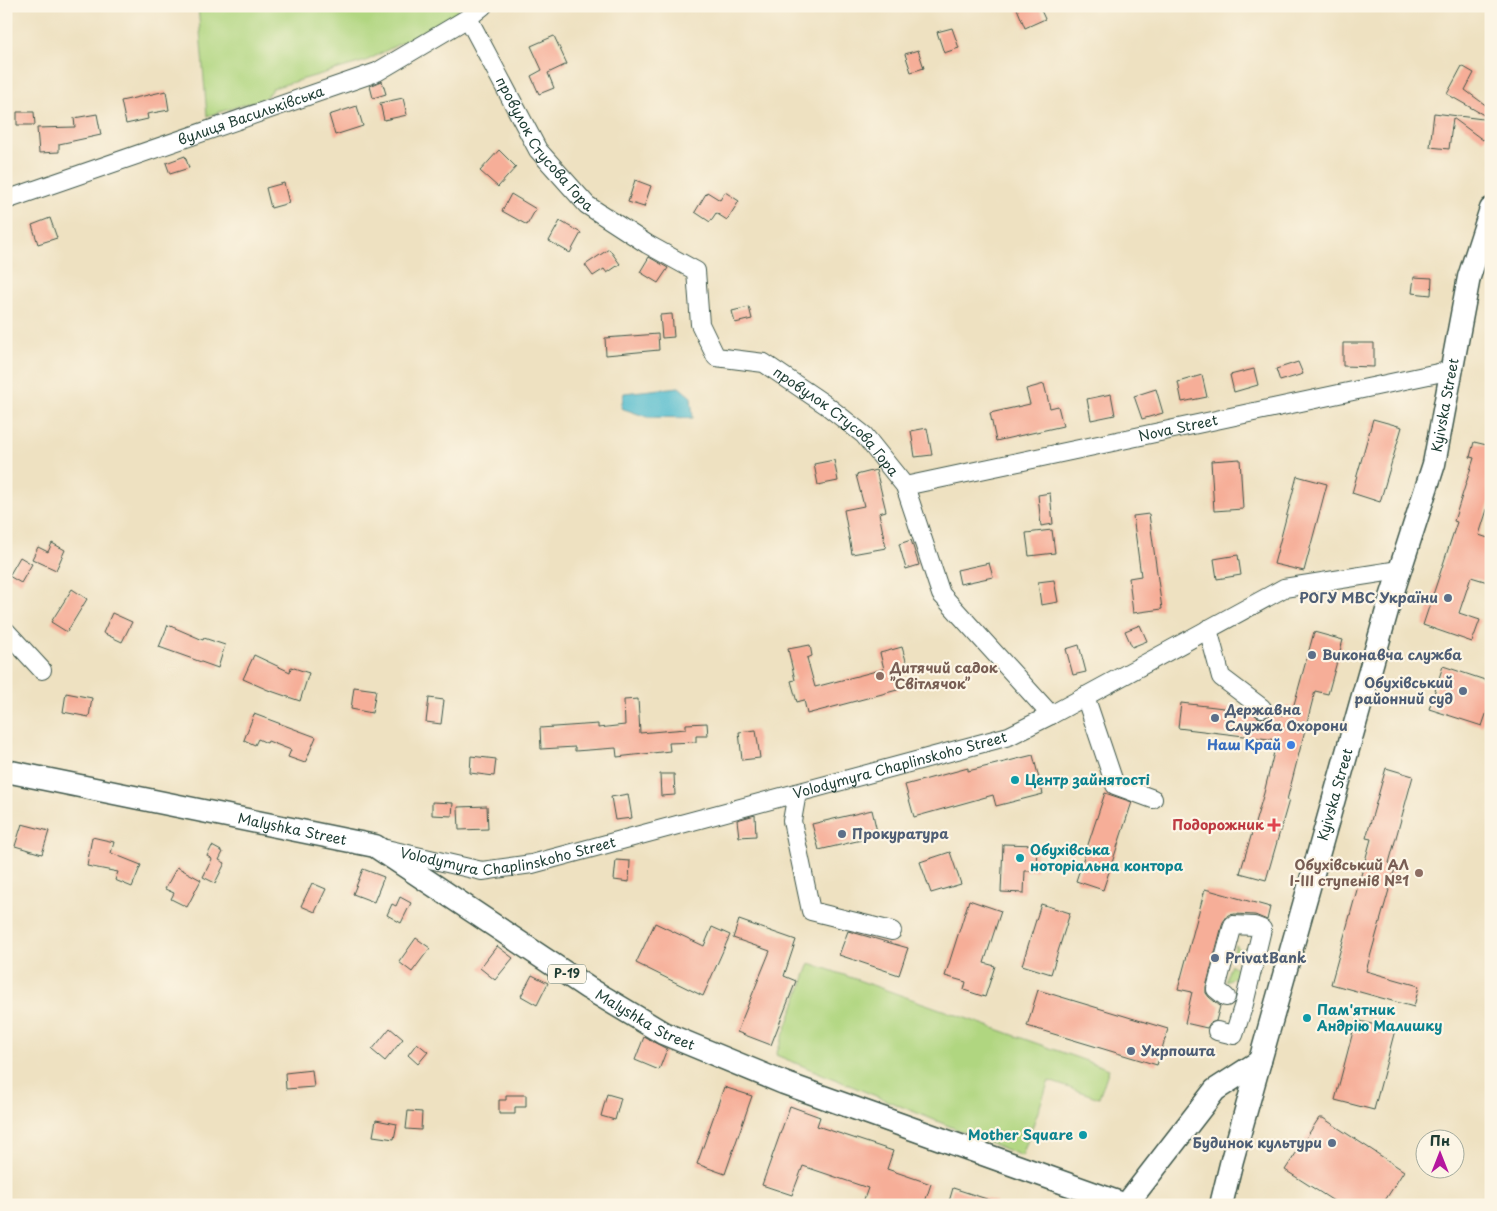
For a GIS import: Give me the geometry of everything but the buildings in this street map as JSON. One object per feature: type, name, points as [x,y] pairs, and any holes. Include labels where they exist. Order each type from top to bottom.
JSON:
[{"type":"main road","name":"Kyivska Street","points":[[1221,1205],[1399,570],[1434,464],[1469,277],[1491,209]]},
{"type":"main road","name":"Malyshka Street","points":[[6,771],[375,846],[588,988],[663,1033],[784,1083],[1126,1205]]},
{"type":"main road","points":[[1126,1205],[1215,1090],[1260,1061]]},
{"type":"street","name":"вулиця Васильківська","points":[[6,200],[377,72],[468,18],[483,6]]},
{"type":"street","name":"провулок Стусова Гора","points":[[468,18],[538,150],[587,205],[647,244],[696,271],[700,324],[716,357],[764,364],[826,405],[864,436],[904,486],[942,594],[1051,715]]},
{"type":"street","name":"Nova Street","points":[[904,486],[1452,370]]},
{"type":"street","name":"Volodymyra Chaplinskoho Street","points":[[375,846],[482,871],[532,864],[1008,736],[1051,715],[1284,588],[1399,570]]},
{"type":"street","points":[[1208,629],[1221,677],[1262,708]]},
{"type":"street","points":[[6,631],[42,670]]},
{"type":"street","points":[[1085,696],[1115,785],[1153,799]]},
{"type":"street","points":[[796,793],[792,821],[811,911],[892,931]]},
{"type":"street","points":[[1218,1031],[1234,1035],[1244,1004],[1262,929],[1254,926],[1233,925],[1216,989],[1226,997]]},
{"type":"green space","points":[[198,6],[460,6],[455,15],[366,61],[273,88],[265,98],[207,116]]},
{"type":"green space","points":[[1236,945],[1239,949],[1252,950],[1249,962],[1241,957],[1232,958]]},
{"type":"green space","points":[[810,963],[1109,1069],[1099,1098],[1049,1081],[1022,1156],[776,1055]]},
{"type":"green space","points":[[1231,964],[1237,968],[1245,968],[1243,978],[1235,977],[1225,981]]},
{"type":"water","points":[[679,387],[691,397],[693,418],[647,417],[621,408],[624,393]]},
{"type":"place","name":"РОГУ МВС України","points":[[1448,598]]},
{"type":"place","name":"Виконавча служба","points":[[1312,655]]},
{"type":"place","name":"Дитячий садок ”Світлячок”","points":[[880,676]]},
{"type":"place","name":"Обухівський районний суд","points":[[1463,691]]},
{"type":"place","name":"Державна Служба Охорони","points":[[1215,718]]},
{"type":"place","name":"Наш Край","points":[[1291,745]]},
{"type":"place","name":"Центр зайнятості","points":[[1015,780]]},
{"type":"place","name":"Подорожник","points":[[1274,825]]},
{"type":"place","name":"Прокуратура","points":[[842,834]]},
{"type":"place","name":"Обухівська ноторіальна контора","points":[[1020,858]]},
{"type":"place","name":"Обухівський АЛ І-ІІІ ступенів №1","points":[[1419,873]]},
{"type":"place","name":"PrivatBank","points":[[1215,958]]},
{"type":"place","name":"Пам'ятник Андрію Малишку","points":[[1307,1018]]},
{"type":"place","name":"Укрпошта","points":[[1131,1051]]},
{"type":"place","name":"Mother Square","points":[[1083,1135]]},
{"type":"place","name":"Будинок культури","points":[[1332,1143]]}]
